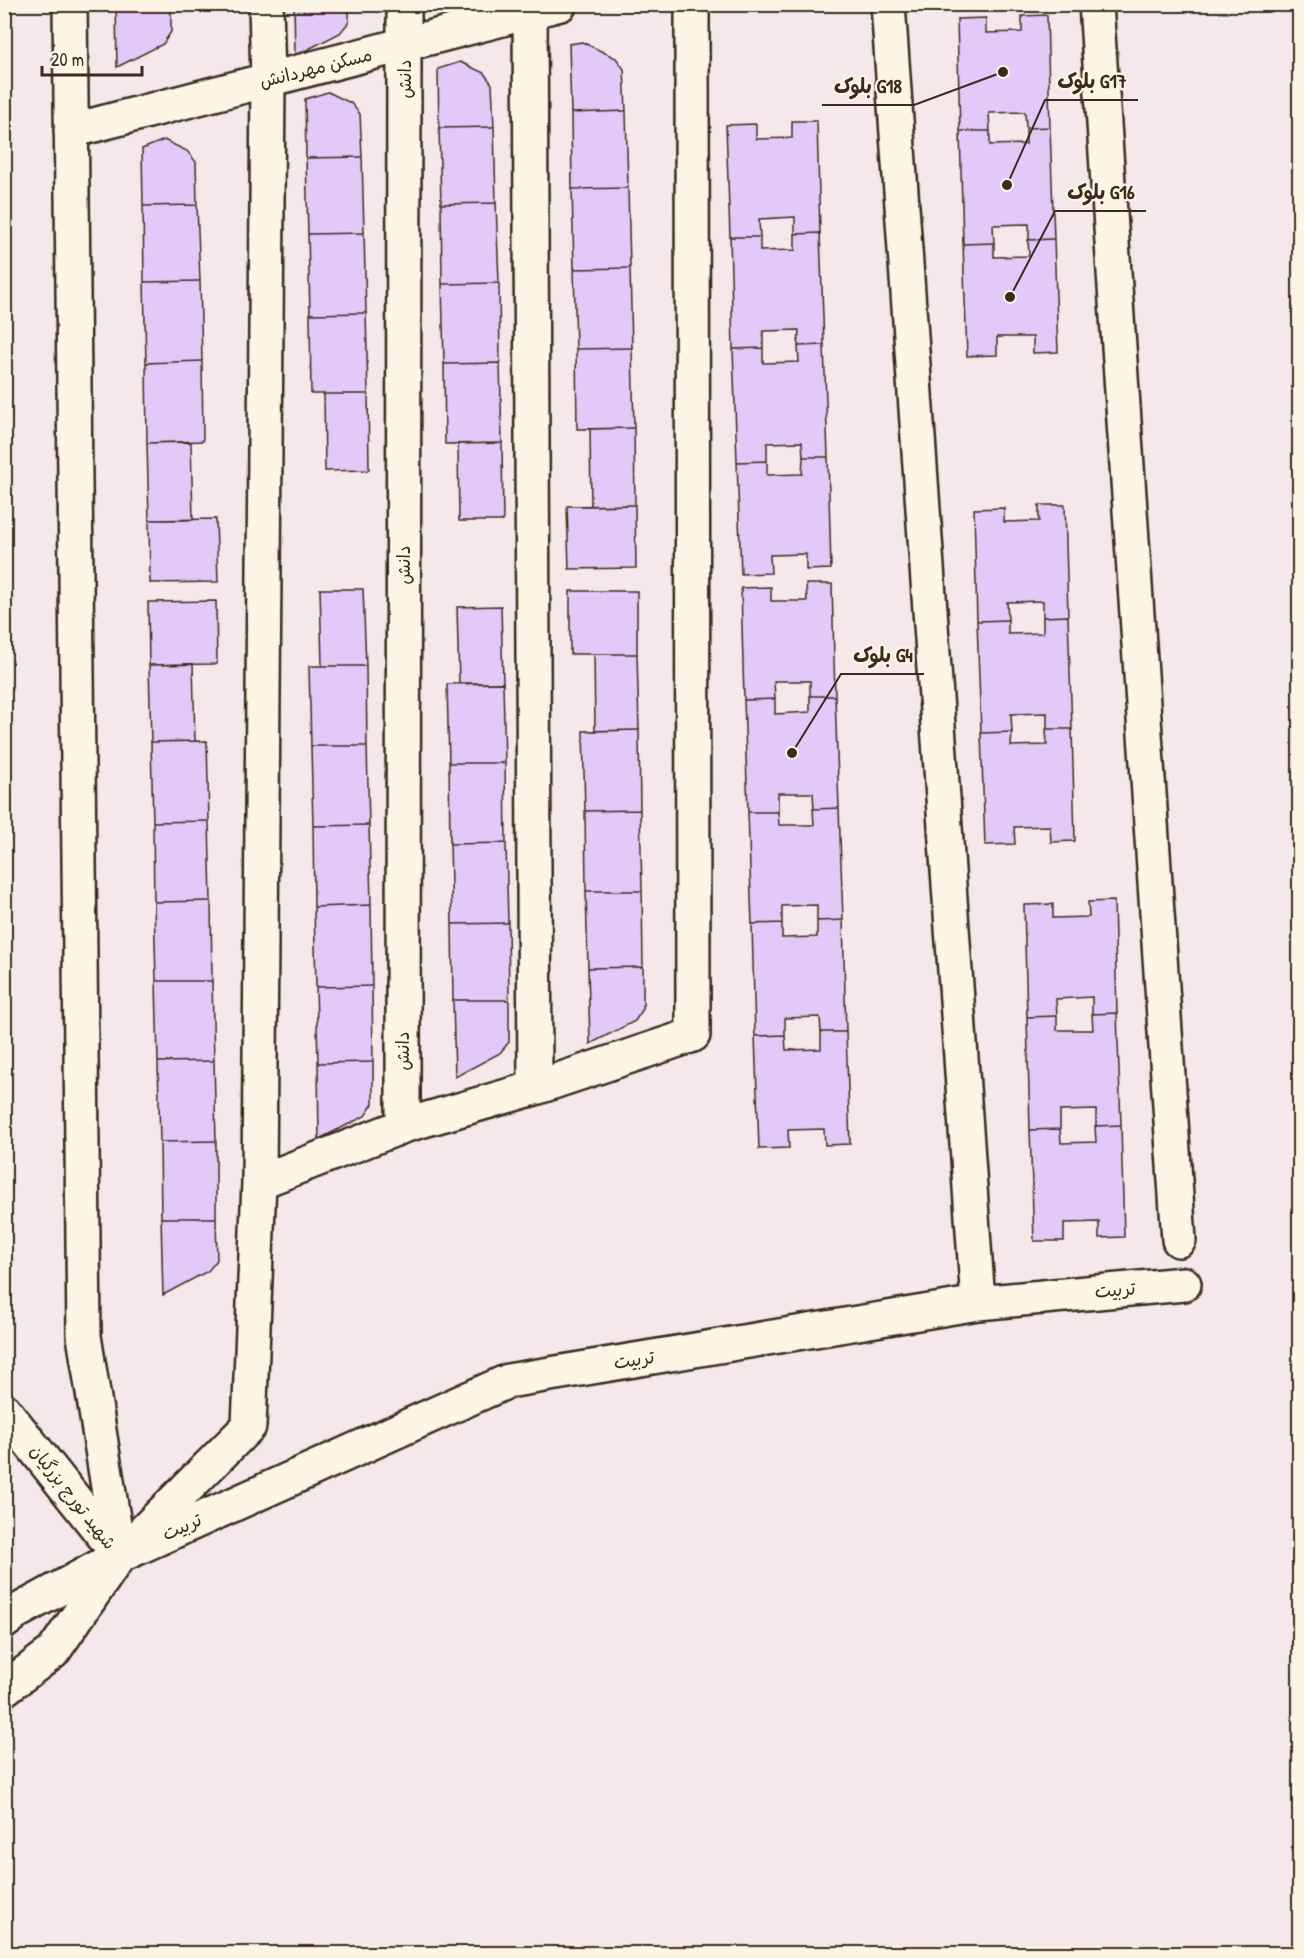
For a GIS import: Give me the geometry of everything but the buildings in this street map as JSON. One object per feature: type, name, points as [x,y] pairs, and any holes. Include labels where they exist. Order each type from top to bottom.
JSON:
[{"type":"street","points":[[70,4],[84,1336],[119,1556]]},
{"type":"street","points":[[4,1689],[53,1652],[119,1556],[249,1426],[259,1182],[268,80],[266,4]]},
{"type":"street","name":"دانش","points":[[403,1126],[404,4]]},
{"type":"street","points":[[259,1182],[403,1126],[535,1088],[693,1035],[692,4]]},
{"type":"street","points":[[888,4],[978,1303]]},
{"type":"street","points":[[1096,4],[1179,1240]]},
{"type":"street","points":[[535,1088],[540,7]]},
{"type":"street","name":"مسکن مهردانش","points":[[71,131],[405,45],[540,7]]},
{"type":"street","name":"تربیت","points":[[4,1622],[18,1611],[119,1556],[508,1381],[978,1303],[1184,1284]]},
{"type":"street","name":"شهید تورج بزرگیان","points":[[4,1410],[119,1556]]},
{"type":"place","name":"بلوک G18","points":[[1003,72]]},
{"type":"place","name":"بلوک G17","points":[[1007,185]]},
{"type":"place","name":"بلوک G16","points":[[1010,297]]},
{"type":"place","name":"بلوک G4","points":[[792,753]]}]
